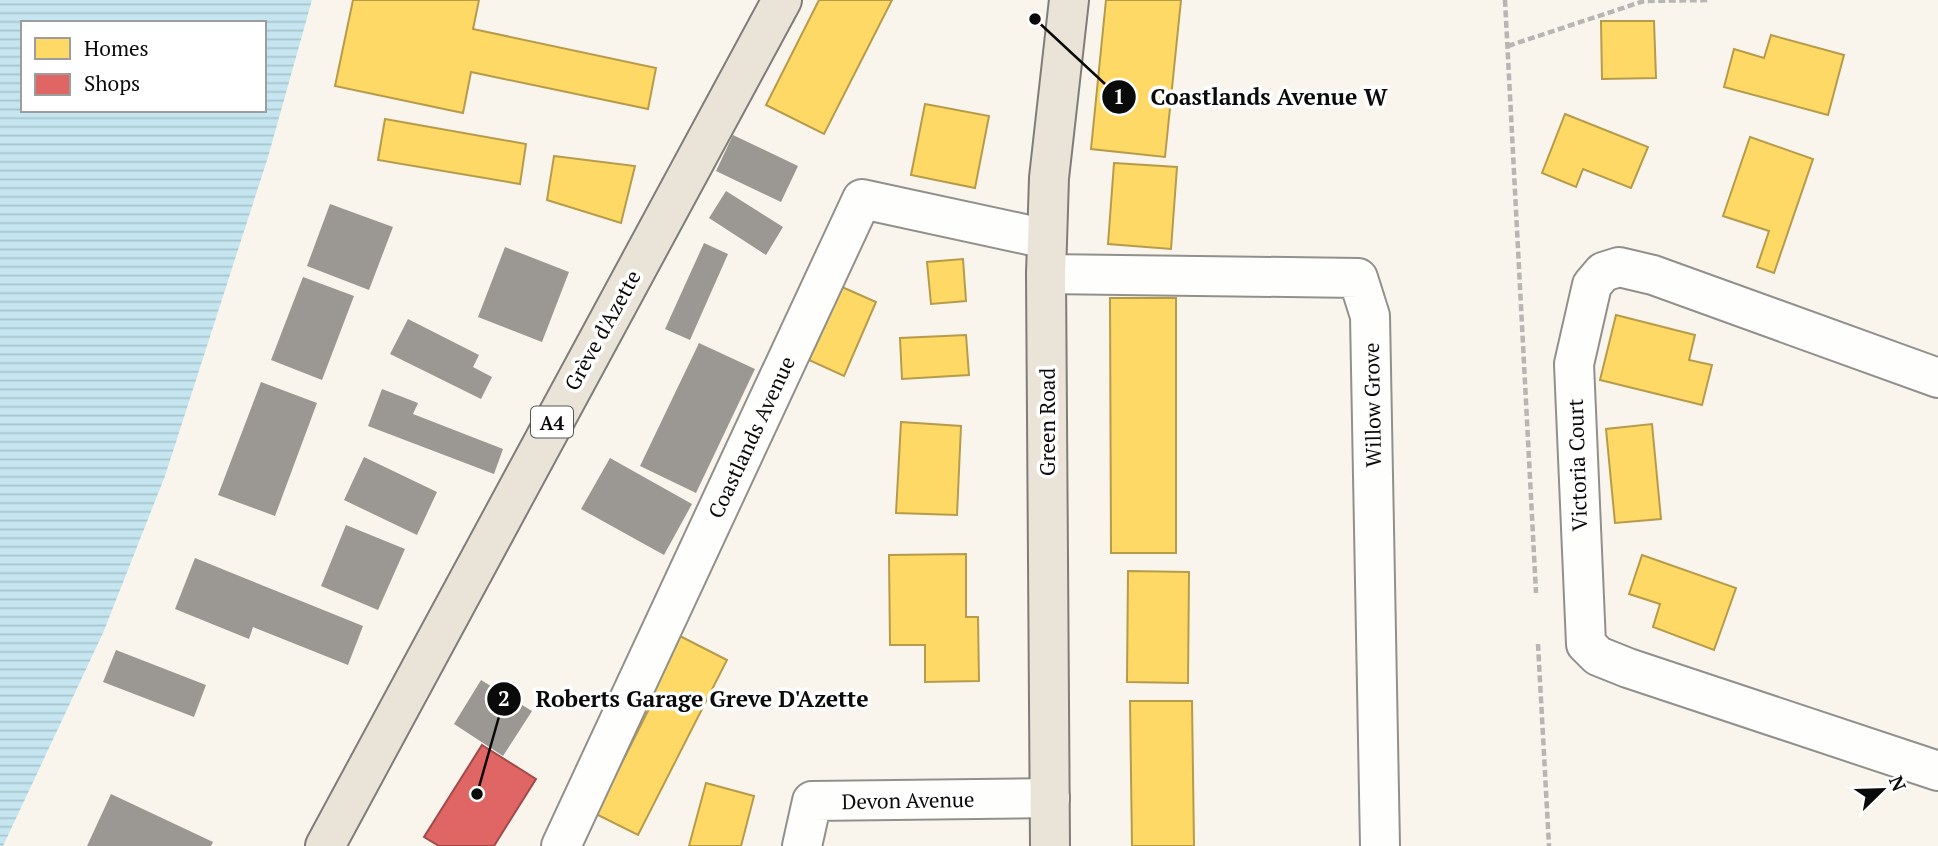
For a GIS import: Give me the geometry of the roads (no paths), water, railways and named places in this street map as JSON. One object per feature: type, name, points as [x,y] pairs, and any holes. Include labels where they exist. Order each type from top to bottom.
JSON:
[{"type":"main road","name":"Grève d'Azette","points":[[325,846],[782,0]]},
{"type":"main road","name":"Green Road","points":[[1050,846],[1047,256],[1049,178],[1069,0]]},
{"type":"street","name":"Coastlands Avenue","points":[[561,846],[862,199],[1047,256]]},
{"type":"street","name":"Willow Grove","points":[[1047,256],[1358,278],[1370,316],[1380,846]]},
{"type":"street","name":"Victoria Court","points":[[1938,379],[1653,275],[1619,267],[1603,272],[1592,285],[1574,364],[1586,643],[1598,656],[1628,667],[1938,771]]},
{"type":"street","name":"Devon Avenue","points":[[802,846],[812,801],[1050,798]]},
{"type":"water","points":[[0,0],[312,0],[268,157],[165,476],[103,633],[3,846],[0,846]]},
{"type":"place","name":"Coastlands Avenue W","points":[[1035,19]]},
{"type":"place","name":"Roberts Garage Greve D'Azette","points":[[477,794]]}]
